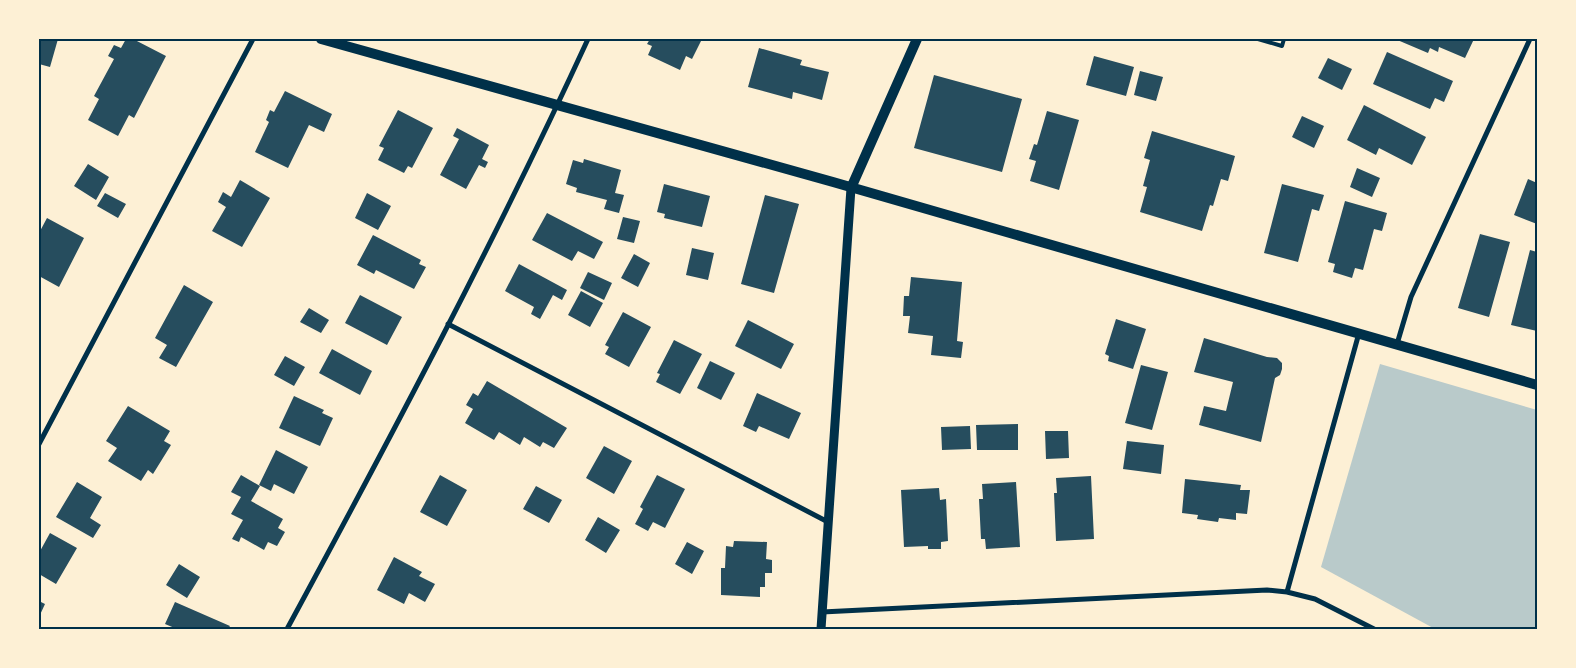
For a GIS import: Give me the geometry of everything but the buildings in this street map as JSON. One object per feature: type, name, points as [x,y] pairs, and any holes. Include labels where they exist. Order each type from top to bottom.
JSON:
[{"type":"main road","points":[[321,39],[851,188],[1537,385]]},
{"type":"main road","points":[[851,188],[917,39]]},
{"type":"street","points":[[39,444],[253,39]]},
{"type":"street","points":[[287,629],[371,473],[522,182],[588,39]]},
{"type":"street","points":[[1397,344],[1411,297],[1530,39]]},
{"type":"street","points":[[820,629],[851,188]]},
{"type":"street","points":[[448,324],[828,522]]},
{"type":"street","points":[[1287,592],[1359,333]]},
{"type":"street","points":[[822,612],[1267,590],[1287,592],[1315,599],[1371,629]]},
{"type":"lane","points":[[1258,39],[1282,46],[1284,39]]},
{"type":"shaded area","points":[[1380,364],[1537,410],[1537,629],[1435,629],[1321,567]]}]
